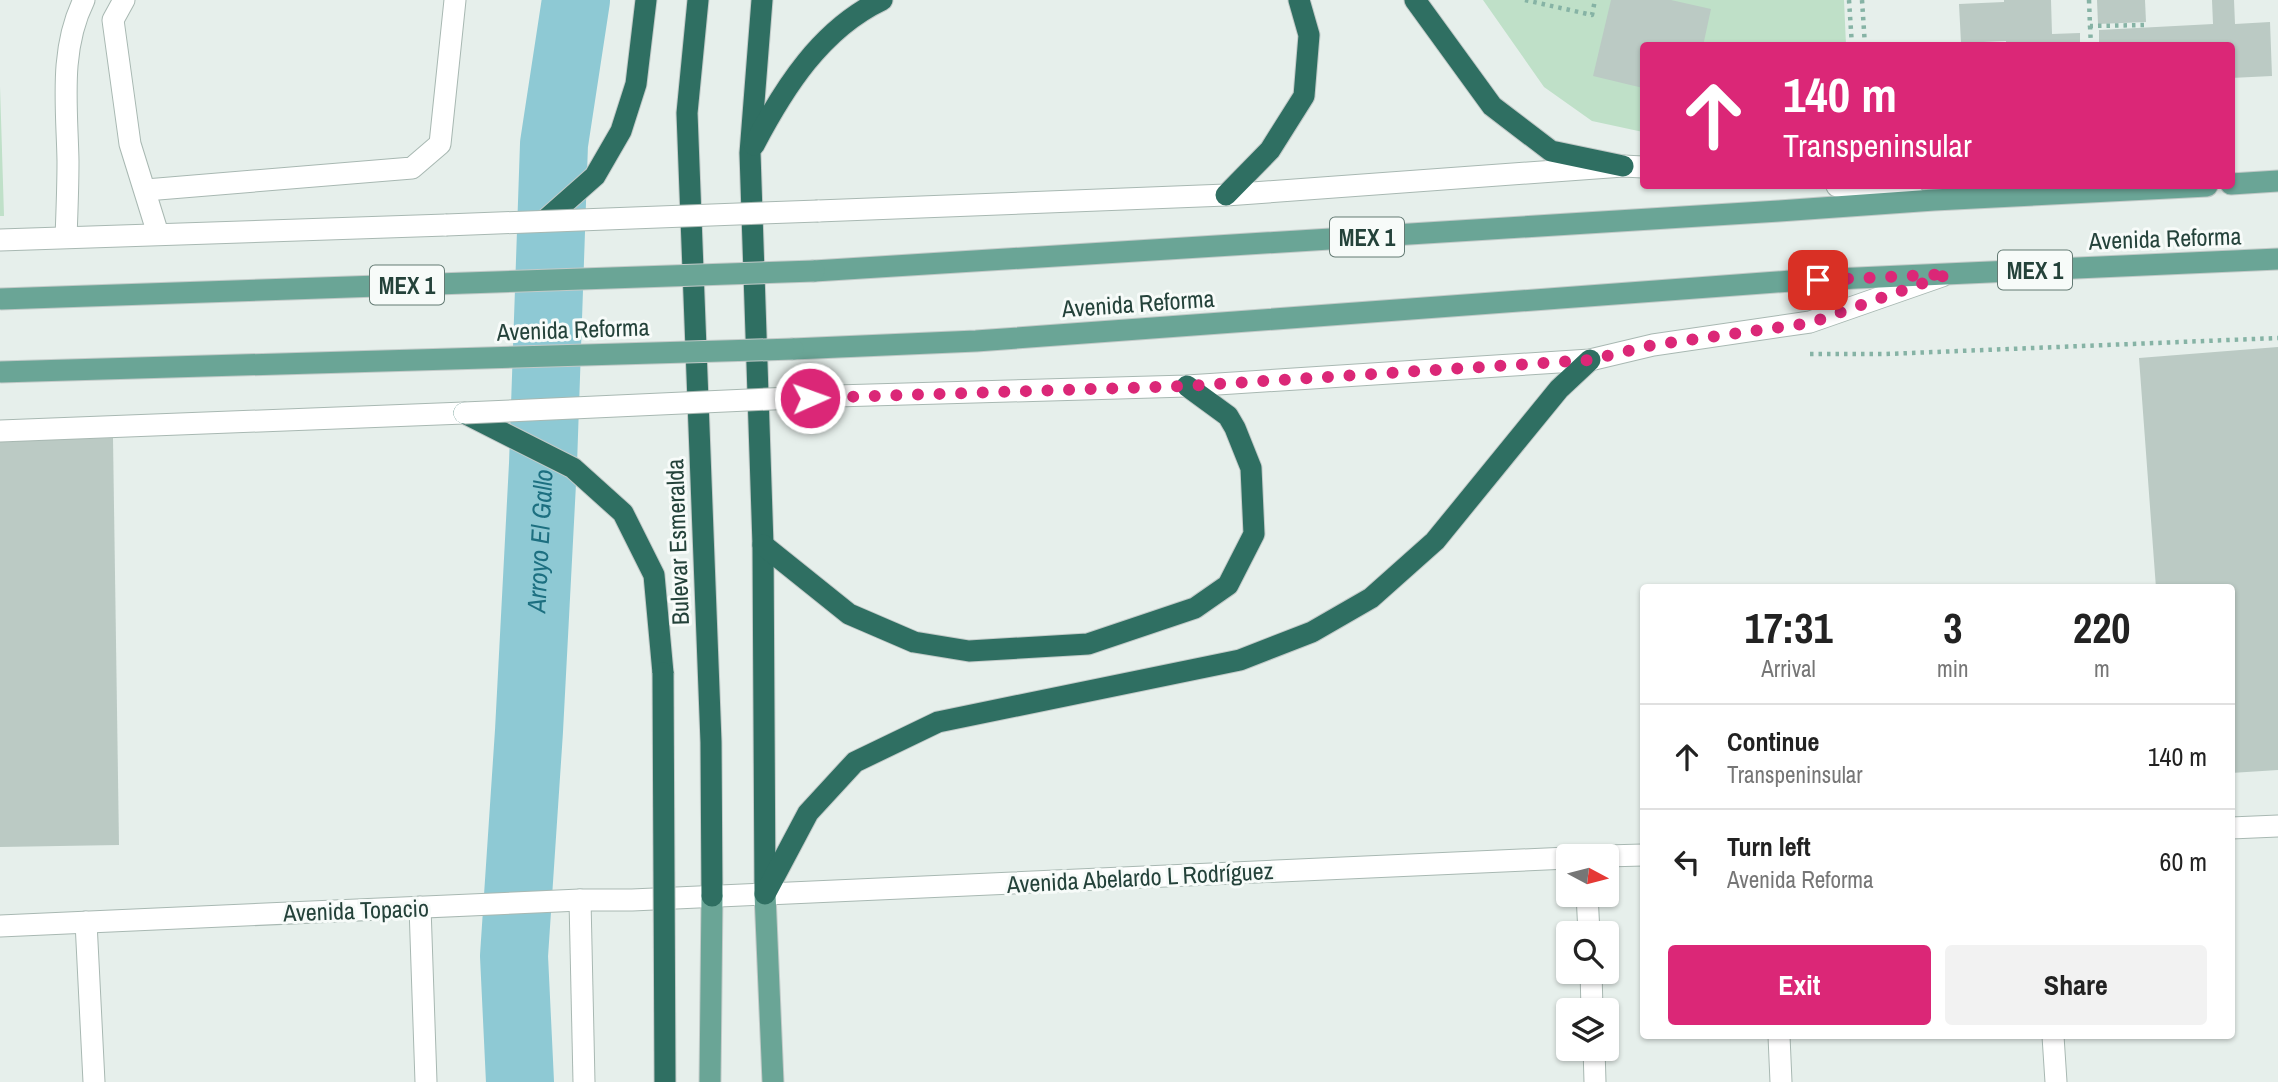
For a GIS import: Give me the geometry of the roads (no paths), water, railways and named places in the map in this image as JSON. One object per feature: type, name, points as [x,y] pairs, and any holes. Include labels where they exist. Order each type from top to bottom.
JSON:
[{"type":"highway","points":[[544,221],[595,176],[621,131],[636,84],[646,0]]},
{"type":"highway","name":"Bulevar Esmeralda","points":[[698,0],[687,113],[711,741],[712,896]]},
{"type":"highway","points":[[762,0],[750,153],[763,545],[765,894]]},
{"type":"highway","points":[[750,153],[778,99],[816,49],[866,8],[882,0]]},
{"type":"highway","points":[[1226,195],[1269,150],[1304,96],[1309,35],[1299,0]]},
{"type":"highway","points":[[1415,0],[1492,106],[1551,151],[1633,167]]},
{"type":"highway","points":[[765,894],[808,813],[855,762],[938,722],[1240,660],[1312,632],[1371,598],[1435,541],[1559,389],[1590,360]]},
{"type":"highway","points":[[763,545],[849,614],[914,642],[969,651],[1088,644],[1195,608],[1228,585],[1254,534],[1251,468],[1235,428],[1228,416],[1187,386]]},
{"type":"highway","points":[[464,413],[573,468],[623,513],[654,575],[663,673],[665,1082]]},
{"type":"main road","points":[[2235,184],[2278,181]]},
{"type":"main road","name":"Avenida Reforma","points":[[0,299],[814,271],[1934,200],[2148,189]]},
{"type":"main road","name":"Avenida Reforma","points":[[0,372],[793,349],[976,341],[1791,281],[2278,260]]},
{"type":"main road","points":[[765,894],[773,1082]]},
{"type":"main road","name":"Bulevar Esmeralda","points":[[710,1082],[712,896]]},
{"type":"street","points":[[66,237],[66,65],[76,17],[84,0]]},
{"type":"street","points":[[124,0],[113,20],[130,144],[158,234]]},
{"type":"street","points":[[146,190],[412,168],[440,144],[455,0]]},
{"type":"street","points":[[0,240],[1226,195],[1633,167]]},
{"type":"street","points":[[1858,189],[1934,200]]},
{"type":"street","points":[[0,431],[836,396],[1187,386],[1590,360],[1653,345],[1810,323],[1949,274]]},
{"type":"street","points":[[2235,828],[2278,826]]},
{"type":"street","points":[[1619,856],[1640,855]]},
{"type":"street","name":"Avenida Abelardo L Rodríguez","points":[[712,896],[1556,859]]},
{"type":"street","name":"Avenida Topacio","points":[[0,926],[712,896]]},
{"type":"street","points":[[580,900],[584,1082]]},
{"type":"street","points":[[422,907],[426,1082]]},
{"type":"street","points":[[86,922],[94,1082]]},
{"type":"street","points":[[1779,1039],[1781,1082]]},
{"type":"street","points":[[2053,1039],[2056,1082]]},
{"type":"street","points":[[1594,1061],[1595,1082]]},
{"type":"waterway","name":"Arroyo El Gallo","points":[[520,1082],[514,956],[543,464],[554,144],[576,0]]}]
